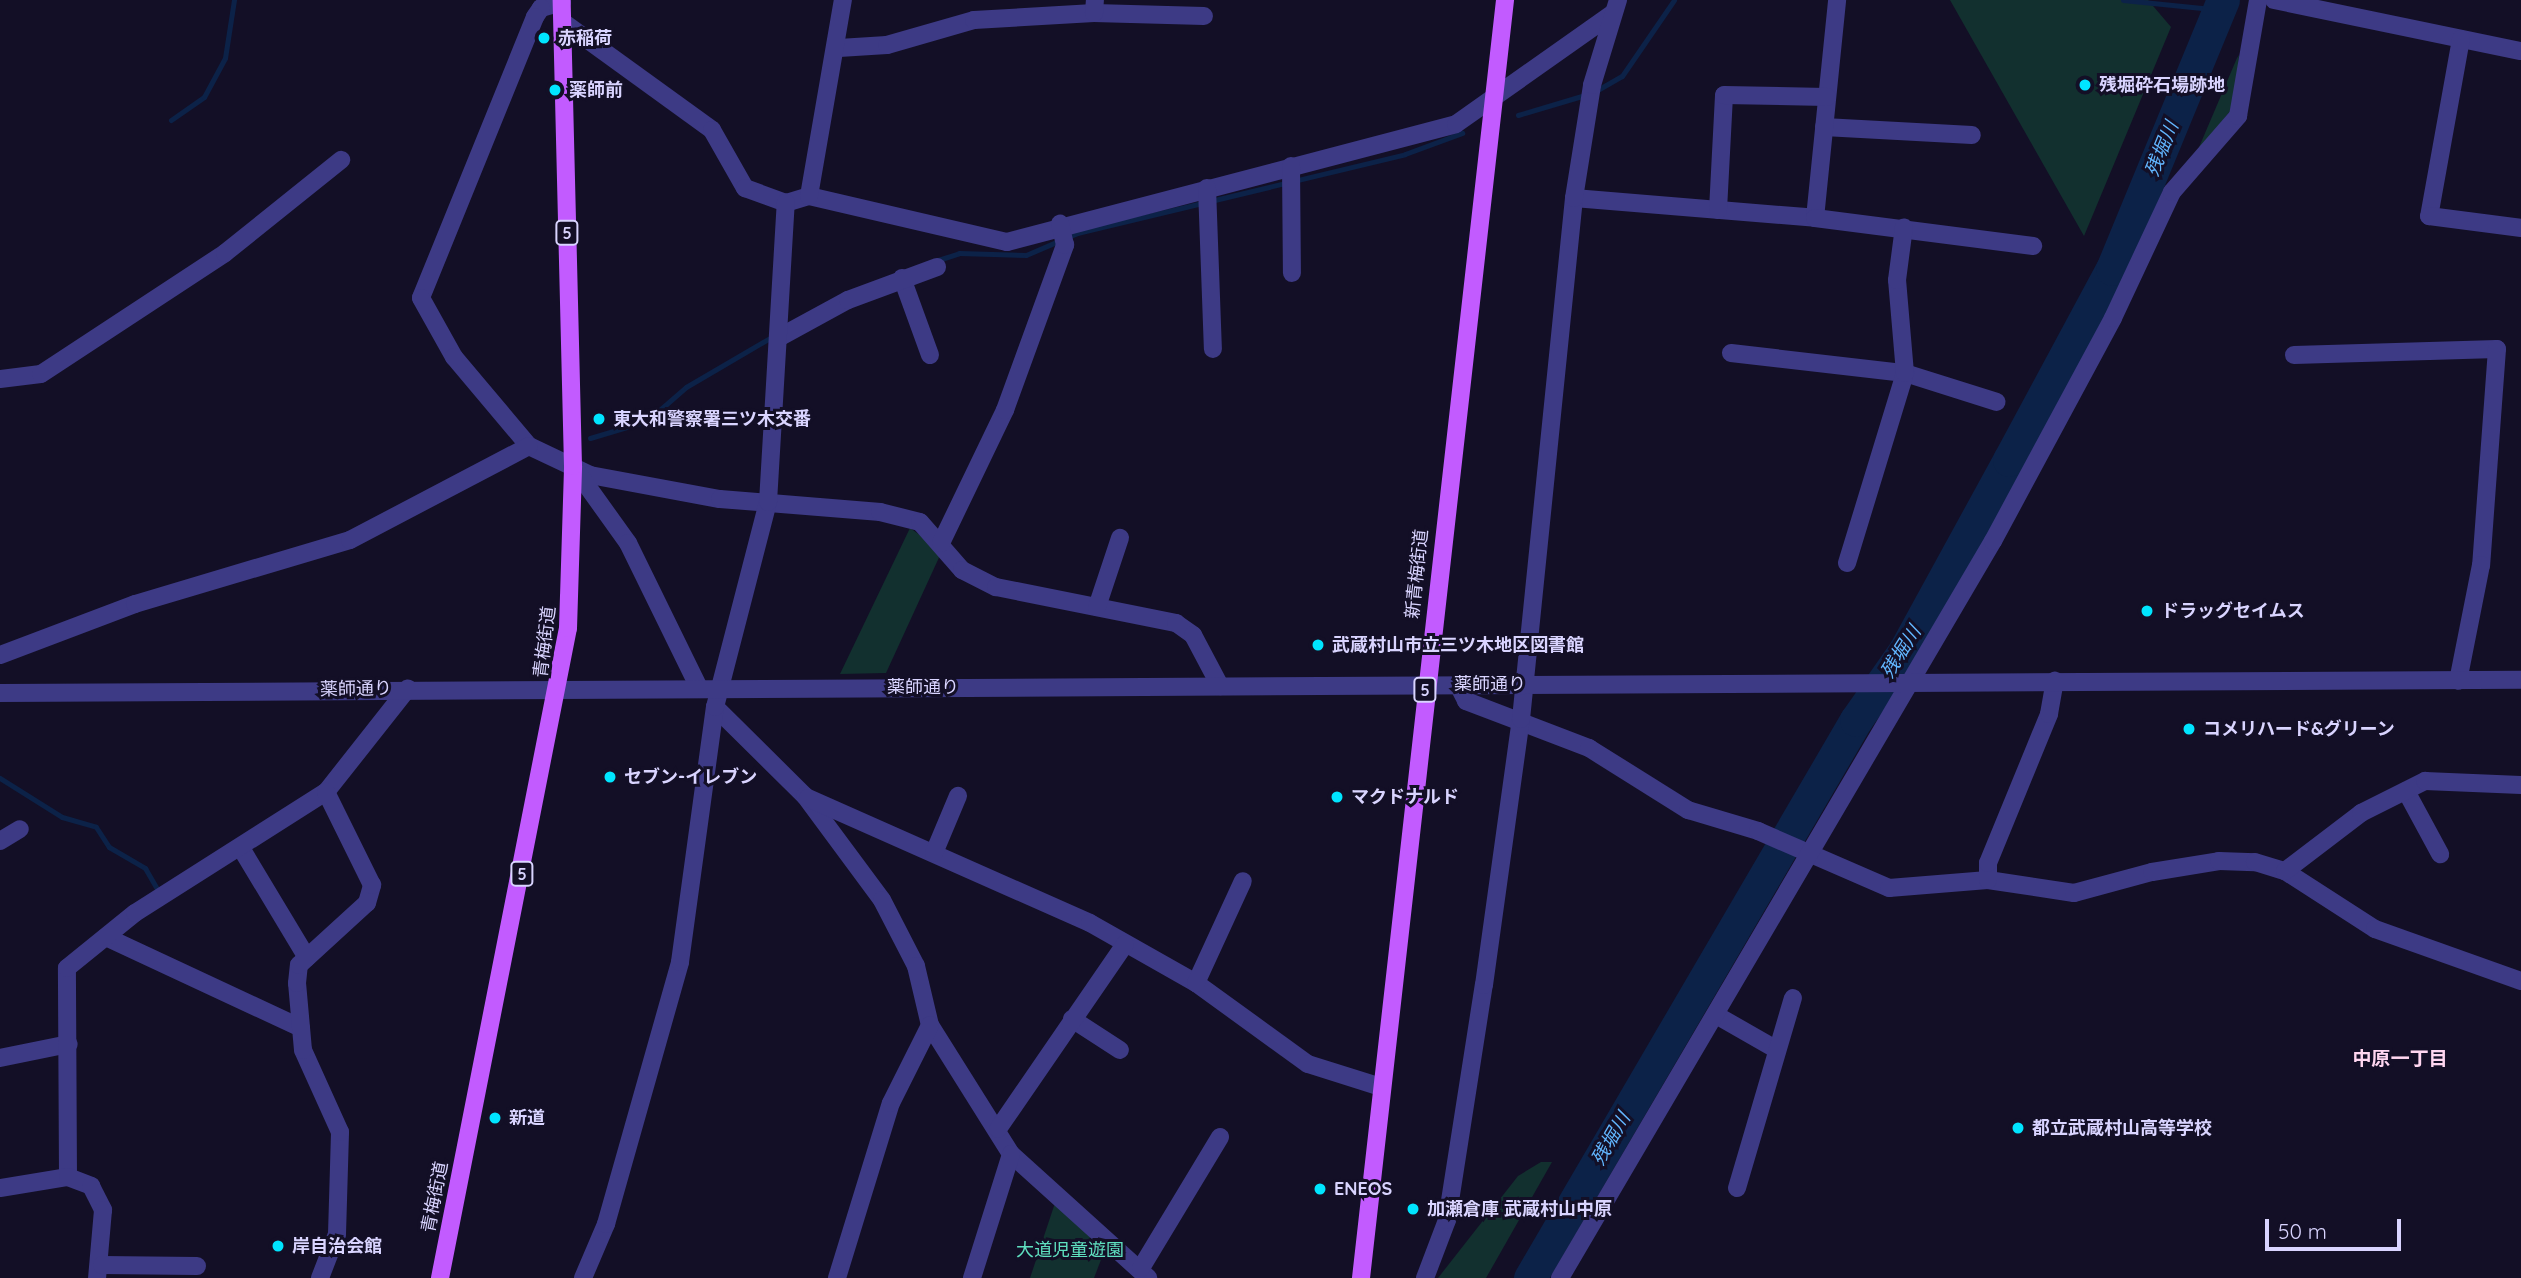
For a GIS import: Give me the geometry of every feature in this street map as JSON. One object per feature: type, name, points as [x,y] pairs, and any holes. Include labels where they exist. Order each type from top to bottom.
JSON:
[{"type":"main road","name":"新青梅街道","points":[[1361,1278],[1505,0]]},
{"type":"main road","name":"青梅街道","points":[[440,1278],[560,688],[572,582],[573,466],[562,1]]},
{"type":"street","points":[[809,196],[839,48],[843,0]]},
{"type":"street","points":[[1815,218],[1837,0]]},
{"type":"street","points":[[1560,1278],[1716,1015],[1804,855],[2053,436],[2172,192],[2241,110],[2258,0]]},
{"type":"street","points":[[2274,0],[2521,51]]},
{"type":"street","points":[[562,1],[541,8],[535,18],[421,298],[454,357],[529,446],[590,475],[768,502],[880,512],[920,523],[942,543],[962,570],[996,587],[1176,623],[1193,635],[1220,686]]},
{"type":"street","points":[[839,48],[887,45],[974,20],[1095,6],[1204,16]]},
{"type":"street","points":[[563,22],[712,130],[745,188],[786,203],[809,196],[1007,242],[1060,224],[1291,166],[1401,142],[1456,124],[1493,103],[1615,7]]},
{"type":"street","points":[[1425,1278],[1447,1220],[1521,719],[1574,198],[1590,93],[1615,7]]},
{"type":"street","points":[[2461,39],[2429,216],[2521,228]]},
{"type":"street","points":[[1718,210],[1724,95],[1827,97]]},
{"type":"street","points":[[1824,127],[1972,135]]},
{"type":"street","points":[[0,379],[41,374],[225,253],[341,160]]},
{"type":"street","points":[[1291,166],[1295,185],[1292,273]]},
{"type":"street","points":[[1207,188],[1213,349]]},
{"type":"street","points":[[1574,198],[1904,227],[2033,246]]},
{"type":"street","points":[[583,1278],[606,1224],[680,962],[715,707],[768,502],[786,203]]},
{"type":"street","points":[[942,543],[1005,410],[1065,245],[1060,224]]},
{"type":"street","points":[[1847,563],[1905,373],[1897,280],[1904,227]]},
{"type":"street","points":[[780,332],[902,278],[937,267]]},
{"type":"street","points":[[902,278],[930,355]]},
{"type":"street","points":[[2294,355],[2497,349],[2481,565],[2458,681]]},
{"type":"street","points":[[1731,353],[1905,373],[1997,402]]},
{"type":"street","points":[[0,655],[135,604],[350,540],[529,446]]},
{"type":"street","points":[[573,466],[628,543],[698,686]]},
{"type":"street","points":[[1097,607],[1120,538]]},
{"type":"street","name":"薬師通り","points":[[0,693],[698,686],[2521,680]]},
{"type":"street","points":[[1989,880],[1988,863],[2049,714],[2055,681]]},
{"type":"street","points":[[1458,685],[1466,701],[1521,719],[1589,748],[1688,810],[1766,835],[1804,855],[1889,888],[1989,880],[2074,893],[2219,861],[2285,871],[2375,929],[2521,981]]},
{"type":"street","points":[[68,1177],[67,968],[106,937],[326,792],[408,688]]},
{"type":"street","points":[[715,707],[805,796],[882,900],[916,966],[930,1025],[998,1129],[1011,1154],[1144,1273],[1220,1137]]},
{"type":"street","points":[[2285,871],[2361,813],[2425,781],[2521,785]]},
{"type":"street","points":[[2406,791],[2440,854]]},
{"type":"street","points":[[320,1278],[337,1234],[340,1132],[303,1050],[297,983],[307,958],[367,903],[372,885],[326,792]]},
{"type":"street","points":[[805,796],[934,853],[1125,944],[1196,983],[1308,1064],[1381,1087]]},
{"type":"street","points":[[934,853],[958,796]]},
{"type":"street","points":[[0,841],[20,829]]},
{"type":"street","points":[[241,848],[307,958]]},
{"type":"street","points":[[1196,983],[1243,881]]},
{"type":"street","points":[[106,937],[300,1028]]},
{"type":"street","points":[[998,1129],[1125,944]]},
{"type":"street","points":[[1737,1188],[1793,998]]},
{"type":"street","points":[[1716,1015],[1777,1051]]},
{"type":"street","points":[[1072,1018],[1120,1050]]},
{"type":"street","points":[[837,1278],[891,1103],[930,1025]]},
{"type":"street","points":[[0,1058],[69,1044]]},
{"type":"street","points":[[972,1278],[1011,1154]]},
{"type":"street","points":[[0,1188],[68,1177],[98,1195],[100,1272],[197,1266]]},
{"type":"green space","points":[[1950,0],[2148,0],[2171,27],[2084,236]]},
{"type":"green space","points":[[2239,55],[2236,104],[2197,152],[2237,58]]},
{"type":"green space","points":[[910,528],[942,551],[886,673],[840,674]]},
{"type":"green space","points":[[1541,1162],[1552,1162],[1486,1278],[1438,1278],[1518,1176]]},
{"type":"green space","name":"大道児童遊園","points":[[1056,1200],[1107,1244],[1094,1278],[1030,1278]]},
{"type":"waterway","points":[[171,120],[204,97],[225,58],[234,0]]},
{"type":"waterway","points":[[1594,92],[1622,76],[1674,0]]},
{"type":"waterway","points":[[2123,0],[2221,10]]},
{"type":"waterway","name":"残堀川","points":[[1530,1278],[1856,720],[1905,650],[2009,460],[2112,269],[2223,0]]},
{"type":"waterway","points":[[1518,115],[1585,95]]},
{"type":"waterway","points":[[935,261],[959,253],[1026,255],[1077,233],[1405,154],[1462,133]]},
{"type":"waterway","points":[[590,438],[647,421],[686,387],[775,335]]},
{"type":"waterway","points":[[0,778],[62,817],[96,827],[109,847],[145,868],[159,892]]},
{"type":"place","name":"赤稲荷","points":[[544,38]]},
{"type":"place","name":"残堀砕石場跡地","points":[[2085,85]]},
{"type":"place","name":"薬師前","points":[[555,90]]},
{"type":"place","name":"東大和警察署三ツ木交番","points":[[599,419]]},
{"type":"place","name":"ドラッグセイムス","points":[[2147,611]]},
{"type":"place","name":"武蔵村山市立三ツ木地区図書館","points":[[1318,645]]},
{"type":"place","name":"コメリハード&グリーン","points":[[2189,729]]},
{"type":"place","name":"セブン-イレブン","points":[[610,777]]},
{"type":"place","name":"マクドナルド","points":[[1337,797]]},
{"type":"place","name":"新道","points":[[495,1118]]},
{"type":"place","name":"都立武蔵村山高等学校","points":[[2018,1128]]},
{"type":"place","name":"ENEOS","points":[[1320,1189]]},
{"type":"place","name":"加瀬倉庫 武蔵村山中原","points":[[1413,1209]]},
{"type":"place","name":"岸自治会館","points":[[278,1246]]},
{"type":"district","name":"中原一丁目","points":[[2400,1059]]}]
